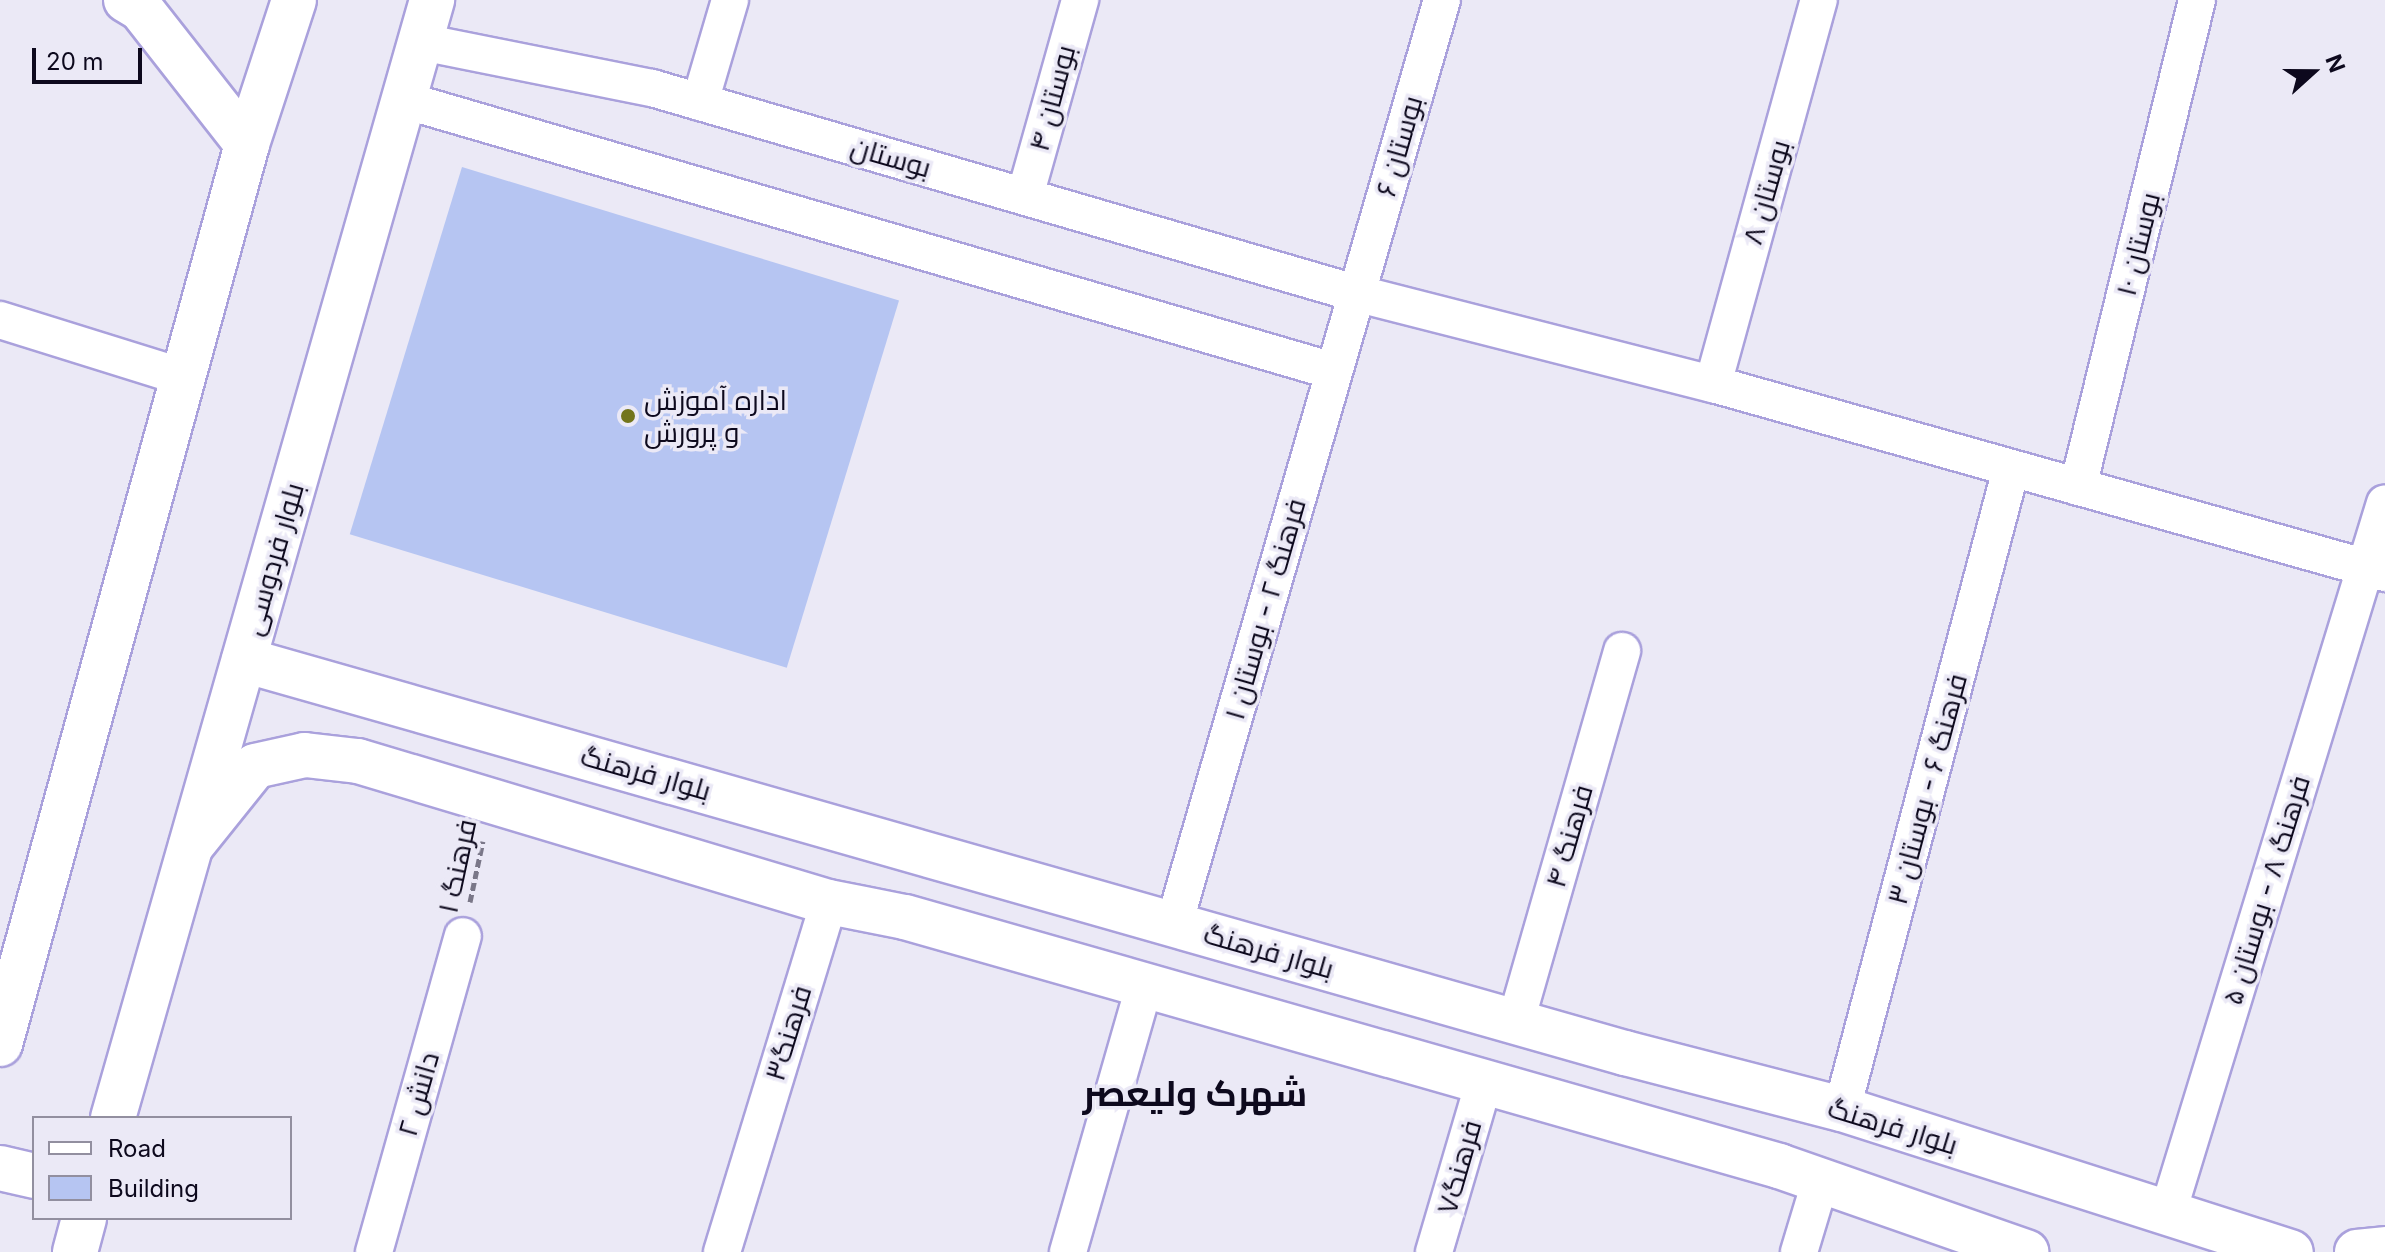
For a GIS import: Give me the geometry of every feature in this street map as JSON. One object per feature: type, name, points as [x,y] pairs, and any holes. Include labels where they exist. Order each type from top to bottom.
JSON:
[{"type":"street","points":[[126,0],[141,9],[247,144]]},
{"type":"street","points":[[0,1044],[247,144],[294,0]]},
{"type":"street","name":"بلوار فردوسی","points":[[114,1116],[432,0]]},
{"type":"street","points":[[700,102],[730,0]]},
{"type":"street","name":"بوستان ۴","points":[[1025,196],[1080,0]]},
{"type":"street","name":"بوستان ۶","points":[[1355,293],[1442,0]]},
{"type":"street","name":"بوستان ۸","points":[[1713,384],[1819,0]]},
{"type":"street","name":"بوستان ۱۰","points":[[2078,487],[2197,0]]},
{"type":"street","name":"بوستان","points":[[421,42],[700,102],[1355,293],[1713,384],[2374,570]]},
{"type":"street","points":[[404,100],[1333,371]]},
{"type":"street","name":"فرهنگ ۲ - بوستان ۱","points":[[1174,924],[1355,293]]},
{"type":"street","points":[[0,320],[183,377]]},
{"type":"street","name":"فرهنگ ۶ - بوستان ۳","points":[[1842,1109],[2011,469]]},
{"type":"street","name":"فرهنگ ۸ - بوستان ۵","points":[[2168,1212],[2374,570],[2385,503]]},
{"type":"street","name":"فرهنگ ۴","points":[[1516,1021],[1622,651]]},
{"type":"street","name":"بلوار فرهنگ","points":[[244,660],[1625,1053],[1842,1109],[2291,1252]]},
{"type":"street","points":[[191,846],[255,766],[305,755],[358,761],[491,805],[829,902],[905,917],[1145,984],[1821,1179],[2026,1252]]},
{"type":"street","points":[[905,917],[921,852]]},
{"type":"street","name":"فرهنگ۳","points":[[722,1252],[829,902]]},
{"type":"street","name":"دانش ۲","points":[[374,1252],[463,936]]},
{"type":"street","points":[[1068,1252],[1145,984]]},
{"type":"street","points":[[1610,1118],[1625,1053]]},
{"type":"street","name":"فرهنگ۷","points":[[1434,1252],[1484,1082]]},
{"type":"street","points":[[0,1168],[32,1176]]},
{"type":"street","points":[[1799,1252],[1821,1179]]},
{"type":"street","points":[[75,1252],[83,1220]]},
{"type":"path","name":"فرهنگ ۱","points":[[463,936],[491,805]]},
{"type":"building","name":"اداره آموزش و پرورش","points":[[462,167],[899,301],[787,668],[350,534]]},
{"type":"place","name":"اداره آموزش و پرورش","points":[[628,416]]},
{"type":"district","name":"شهرک ولیعصر","points":[[1195,1094]]}]
